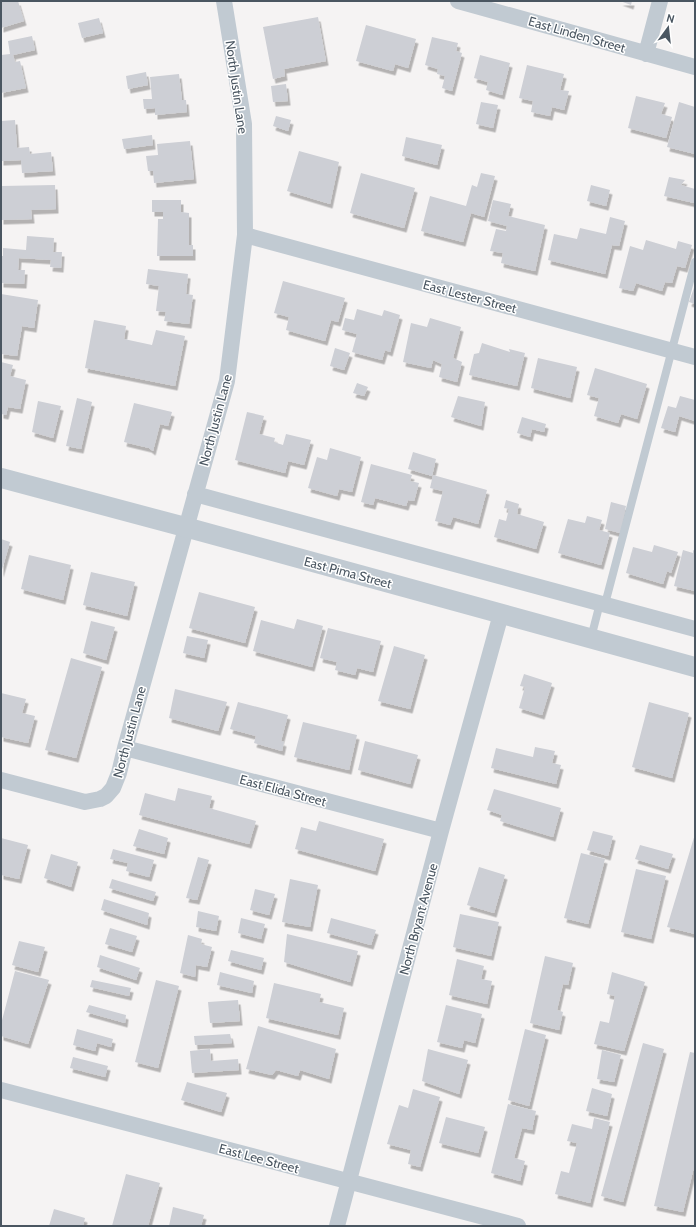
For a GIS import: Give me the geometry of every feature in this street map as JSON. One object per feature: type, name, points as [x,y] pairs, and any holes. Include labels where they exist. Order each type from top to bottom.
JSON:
[{"type":"street","name":"North Justin Lane","points":[[1,780],[85,802],[100,799],[106,796],[113,788],[119,773],[194,494],[227,381],[245,235],[244,124],[224,1]]},
{"type":"street","name":"East Linden Street","points":[[458,1],[695,67]]},
{"type":"street","points":[[646,54],[660,1]]},
{"type":"street","name":"East Lester Street","points":[[245,235],[695,357]]},
{"type":"street","name":"East Pima Street","points":[[1,478],[695,666]]},
{"type":"street","points":[[194,494],[695,628]]},
{"type":"street","name":"North Bryant Avenue","points":[[337,1226],[441,831],[501,614]]},
{"type":"street","name":"East Elida Street","points":[[125,748],[441,831]]},
{"type":"street","name":"East Lee Street","points":[[1,1090],[518,1226]]},
{"type":"lane","points":[[591,638],[602,604],[673,351],[695,262]]},
{"type":"building","points":[[1,1],[18,1],[24,21],[1,28]]},
{"type":"building","points":[[620,1],[632,1],[631,5]]},
{"type":"building","points":[[318,17],[326,61],[284,69],[285,76],[273,79],[263,27]]},
{"type":"building","points":[[99,18],[103,33],[82,38],[78,23]]},
{"type":"building","points":[[366,25],[416,39],[408,68],[395,64],[393,71],[356,61]]},
{"type":"building","points":[[32,36],[35,50],[13,55],[15,62],[20,61],[26,88],[1,93],[1,55],[10,54],[8,41]]},
{"type":"building","points":[[432,37],[458,43],[456,51],[462,53],[452,91],[442,88],[445,76],[437,74],[438,69],[425,65]]},
{"type":"building","points":[[480,55],[510,63],[502,95],[486,90],[488,82],[474,78]]},
{"type":"building","points":[[527,65],[564,74],[560,90],[569,91],[564,110],[552,107],[550,116],[531,112],[533,101],[519,98]]},
{"type":"building","points":[[146,72],[148,85],[128,89],[126,76]]},
{"type":"building","points":[[179,74],[182,100],[186,100],[187,112],[155,115],[155,108],[144,109],[143,99],[152,99],[150,77]]},
{"type":"building","points":[[286,84],[288,101],[273,102],[271,86]]},
{"type":"building","points":[[636,96],[665,103],[661,114],[672,117],[666,138],[628,128]]},
{"type":"building","points":[[481,102],[498,105],[493,128],[476,124]]},
{"type":"building","points":[[679,102],[695,107],[695,154],[667,147]]},
{"type":"building","points":[[276,116],[291,120],[288,131],[273,126]]},
{"type":"building","points":[[15,120],[17,148],[29,147],[30,154],[51,152],[53,171],[22,173],[21,160],[1,161],[1,121]]},
{"type":"building","points":[[152,135],[153,145],[124,149],[122,139]]},
{"type":"building","points":[[406,137],[442,145],[437,165],[402,156]]},
{"type":"building","points":[[190,141],[194,179],[154,183],[153,171],[148,171],[146,156],[158,155],[157,144]]},
{"type":"building","points":[[299,151],[339,162],[330,204],[287,191]]},
{"type":"building","points":[[361,173],[415,188],[404,228],[350,213]]},
{"type":"building","points":[[481,173],[495,176],[484,217],[471,213],[463,242],[421,231],[430,196],[466,206],[472,185],[477,187]]},
{"type":"building","points":[[669,177],[685,180],[681,185],[695,189],[694,203],[664,196]]},
{"type":"building","points":[[55,185],[56,209],[31,210],[32,219],[1,220],[1,186]]},
{"type":"building","points":[[591,185],[610,190],[606,206],[587,201]]},
{"type":"building","points":[[152,200],[181,200],[181,212],[189,213],[189,245],[193,245],[193,256],[157,256],[158,219],[163,219],[163,212],[152,212]]},
{"type":"building","points":[[493,200],[511,204],[508,216],[545,225],[535,271],[501,263],[503,253],[490,251],[496,229],[506,231],[507,226],[488,221]]},
{"type":"building","points":[[610,217],[625,221],[619,246],[612,245],[605,274],[548,260],[554,234],[577,239],[580,228],[606,234]]},
{"type":"building","points":[[27,236],[54,238],[53,252],[62,252],[61,268],[50,267],[51,260],[19,258],[18,270],[25,270],[24,284],[1,283],[1,256],[3,256],[3,248],[26,250]]},
{"type":"building","points":[[646,240],[676,249],[678,241],[692,245],[685,268],[677,266],[672,283],[665,282],[662,291],[636,283],[633,291],[619,288],[630,246],[643,250]]},
{"type":"building","points":[[148,269],[188,274],[186,294],[193,295],[189,324],[164,321],[166,312],[156,311],[159,286],[146,284]]},
{"type":"building","points":[[283,281],[345,298],[338,322],[331,320],[325,341],[286,330],[289,317],[274,313]]},
{"type":"building","points":[[695,285],[695,304],[689,302]]},
{"type":"building","points":[[1,294],[38,300],[34,328],[22,326],[17,356],[1,354]]},
{"type":"building","points":[[357,309],[382,316],[384,310],[400,315],[390,352],[385,350],[382,360],[352,352],[357,334],[342,330],[345,318],[354,320]]},
{"type":"building","points":[[430,318],[461,327],[453,358],[462,362],[457,382],[439,377],[442,364],[433,360],[431,368],[403,362],[411,323],[427,327]]},
{"type":"building","points":[[94,320],[126,326],[124,339],[152,345],[156,330],[185,336],[175,386],[85,368]]},
{"type":"building","points":[[482,343],[510,352],[509,349],[525,353],[517,386],[469,375],[474,354],[479,353]]},
{"type":"building","points":[[335,348],[350,353],[344,370],[330,366]]},
{"type":"building","points":[[538,358],[577,367],[570,398],[531,388]]},
{"type":"building","points":[[1,362],[13,365],[10,376],[26,380],[20,409],[8,407],[6,415],[1,414]]},
{"type":"building","points":[[595,368],[647,384],[637,419],[621,414],[618,423],[594,416],[599,398],[587,395]]},
{"type":"building","points":[[357,383],[368,387],[364,396],[353,393]]},
{"type":"building","points":[[458,396],[485,402],[481,426],[451,417]]},
{"type":"building","points":[[680,396],[695,400],[695,421],[679,416],[675,432],[661,428],[668,406],[676,408]]},
{"type":"building","points":[[77,398],[92,402],[81,449],[66,446]]},
{"type":"building","points":[[38,401],[61,406],[53,438],[32,432]]},
{"type":"building","points":[[134,403],[172,412],[168,426],[160,424],[153,451],[149,448],[124,442]]},
{"type":"building","points":[[247,412],[264,416],[259,434],[275,438],[274,442],[283,445],[286,434],[311,440],[304,465],[288,461],[285,473],[235,460]]},
{"type":"building","points":[[522,417],[546,424],[544,432],[532,429],[530,437],[517,433]]},
{"type":"building","points":[[330,448],[361,457],[352,492],[339,489],[337,496],[308,488],[317,457],[327,460]]},
{"type":"building","points":[[413,452],[436,459],[432,476],[408,469]]},
{"type":"building","points":[[371,464],[412,475],[410,481],[419,483],[414,501],[408,500],[406,506],[375,498],[373,505],[361,502]]},
{"type":"building","points":[[433,475],[487,490],[478,524],[453,517],[450,525],[435,521],[443,491],[430,488]]},
{"type":"building","points":[[506,500],[519,504],[517,514],[544,522],[536,549],[494,537],[499,519],[506,521],[509,509],[504,508]]},
{"type":"building","points":[[611,502],[626,506],[620,533],[605,529]]},
{"type":"building","points":[[587,516],[602,520],[599,530],[610,533],[601,565],[558,553],[568,519],[585,523]]},
{"type":"building","points":[[1,539],[10,542],[1,573]]},
{"type":"building","points":[[654,545],[678,552],[671,573],[667,571],[663,584],[626,573],[633,547],[652,552]]},
{"type":"building","points":[[683,550],[693,553],[693,550],[695,551],[695,591],[674,586]]},
{"type":"building","points":[[29,555],[71,565],[63,600],[21,589]]},
{"type":"building","points":[[91,572],[135,582],[127,616],[83,605]]},
{"type":"building","points":[[199,592],[255,607],[245,643],[189,628]]},
{"type":"building","points":[[297,619],[323,626],[312,667],[253,651],[261,620],[294,629]]},
{"type":"building","points":[[91,621],[115,627],[106,660],[83,653]]},
{"type":"building","points":[[328,628],[381,641],[373,672],[357,668],[355,675],[335,670],[337,662],[320,658]]},
{"type":"building","points":[[187,636],[208,640],[204,658],[183,653]]},
{"type":"building","points":[[394,646],[425,655],[410,709],[378,701]]},
{"type":"building","points":[[71,658],[102,667],[76,758],[45,750]]},
{"type":"building","points":[[524,674],[552,683],[542,715],[519,708],[525,687],[520,686]]},
{"type":"building","points":[[175,689],[227,702],[218,731],[169,718]]},
{"type":"building","points":[[1,693],[26,699],[22,713],[35,716],[28,743],[1,737]]},
{"type":"building","points":[[238,702],[288,715],[281,741],[284,742],[282,751],[254,743],[256,736],[230,729]]},
{"type":"building","points":[[649,702],[689,713],[672,778],[632,767]]},
{"type":"building","points":[[303,722],[357,735],[349,770],[294,757]]},
{"type":"building","points":[[365,741],[418,755],[410,784],[358,770]]},
{"type":"building","points":[[535,747],[555,751],[552,763],[561,765],[556,784],[491,768],[496,748],[533,757]]},
{"type":"building","points":[[178,788],[212,796],[209,808],[256,821],[249,844],[139,815],[145,793],[175,801]]},
{"type":"building","points":[[494,789],[561,808],[553,837],[500,821],[502,815],[487,810]]},
{"type":"building","points":[[319,821],[384,839],[375,871],[295,849],[301,827],[316,831]]},
{"type":"building","points":[[139,829],[168,838],[164,854],[133,846]]},
{"type":"building","points":[[593,831],[613,836],[608,856],[587,850]]},
{"type":"building","points":[[695,834],[695,934],[667,927]]},
{"type":"building","points":[[1,838],[28,845],[19,879],[1,875]]},
{"type":"building","points":[[640,845],[673,854],[668,869],[635,859]]},
{"type":"building","points":[[113,849],[154,860],[149,877],[126,871],[128,863],[110,859]]},
{"type":"building","points":[[581,853],[605,859],[588,924],[564,918]]},
{"type":"building","points":[[51,854],[78,862],[71,887],[44,878]]},
{"type":"building","points":[[198,857],[209,860],[197,900],[186,898]]},
{"type":"building","points":[[479,867],[505,875],[494,913],[467,905]]},
{"type":"building","points":[[636,869],[666,876],[651,939],[621,932]]},
{"type":"building","points":[[112,879],[156,892],[153,901],[109,888]]},
{"type":"building","points":[[290,879],[318,885],[310,927],[282,922]]},
{"type":"building","points":[[255,889],[275,894],[269,915],[250,910]]},
{"type":"building","points":[[104,899],[149,913],[147,925],[101,910]]},
{"type":"building","points":[[198,911],[219,916],[216,931],[196,927]]},
{"type":"building","points":[[460,914],[499,922],[491,956],[453,947]]},
{"type":"building","points":[[241,918],[265,924],[261,939],[238,933]]},
{"type":"building","points":[[331,918],[376,930],[371,945],[327,933]]},
{"type":"building","points":[[110,928],[137,936],[132,952],[105,944]]},
{"type":"building","points":[[287,934],[358,951],[350,982],[284,962]]},
{"type":"building","points":[[188,935],[202,939],[201,944],[212,947],[207,967],[196,965],[195,977],[180,973]]},
{"type":"building","points":[[19,941],[45,947],[38,972],[12,965]]},
{"type":"building","points":[[231,950],[264,958],[261,970],[228,961]]},
{"type":"building","points":[[100,955],[140,968],[136,980],[97,967]]},
{"type":"building","points":[[545,956],[573,963],[568,985],[563,984],[557,1010],[563,1012],[559,1030],[530,1023]]},
{"type":"building","points":[[457,959],[484,966],[481,979],[492,981],[487,1004],[449,995]]},
{"type":"building","points":[[15,971],[49,980],[28,1044],[1,1036],[1,1024]]},
{"type":"building","points":[[220,972],[254,981],[252,993],[217,985]]},
{"type":"building","points":[[612,972],[645,982],[624,1051],[594,1044],[600,1021],[609,1023],[615,996],[607,994]]},
{"type":"building","points":[[92,980],[131,988],[129,996],[90,987]]},
{"type":"building","points":[[156,980],[179,986],[158,1068],[135,1062]]},
{"type":"building","points":[[274,983],[321,994],[319,1002],[344,1008],[338,1035],[266,1018]]},
{"type":"building","points":[[238,1000],[240,1021],[210,1023],[208,1002]]},
{"type":"building","points":[[89,1005],[126,1015],[125,1023],[86,1012]]},
{"type":"building","points":[[446,1005],[482,1014],[475,1043],[464,1040],[462,1048],[437,1042]]},
{"type":"building","points":[[258,1026],[336,1049],[329,1079],[300,1070],[298,1076],[276,1070],[272,1075],[246,1069]]},
{"type":"building","points":[[77,1029],[113,1039],[111,1047],[97,1043],[95,1051],[73,1045]]},
{"type":"building","points":[[525,1029],[546,1035],[529,1106],[508,1100]]},
{"type":"building","points":[[230,1034],[232,1043],[195,1045],[194,1036]]},
{"type":"building","points":[[643,1043],[664,1049],[623,1202],[601,1196]]},
{"type":"building","points":[[210,1049],[211,1061],[238,1059],[239,1070],[192,1073],[190,1051]]},
{"type":"building","points":[[428,1049],[468,1060],[459,1094],[422,1081]]},
{"type":"building","points":[[602,1050],[621,1055],[614,1082],[597,1079]]},
{"type":"building","points":[[690,1052],[695,1053],[695,1163],[683,1212],[654,1206]]},
{"type":"building","points":[[73,1057],[108,1066],[105,1077],[70,1068]]},
{"type":"building","points":[[187,1082],[227,1093],[221,1112],[181,1100]]},
{"type":"building","points":[[592,1088],[612,1094],[607,1116],[586,1111]]},
{"type":"building","points":[[413,1089],[440,1097],[420,1167],[408,1164],[411,1150],[387,1144],[399,1105],[408,1108]]},
{"type":"building","points":[[508,1104],[536,1111],[532,1130],[522,1128],[514,1158],[525,1161],[520,1181],[491,1173]]},
{"type":"building","points":[[446,1117],[485,1127],[478,1153],[439,1143]]},
{"type":"building","points":[[594,1118],[610,1122],[590,1203],[555,1194],[561,1171],[569,1173],[577,1143],[567,1141],[572,1124],[592,1129]]},
{"type":"building","points":[[126,1174],[160,1183],[148,1226],[112,1226]]},
{"type":"building","points":[[173,1207],[204,1215],[201,1226],[169,1226]]},
{"type":"building","points":[[54,1209],[85,1218],[83,1226],[49,1226]]}]
